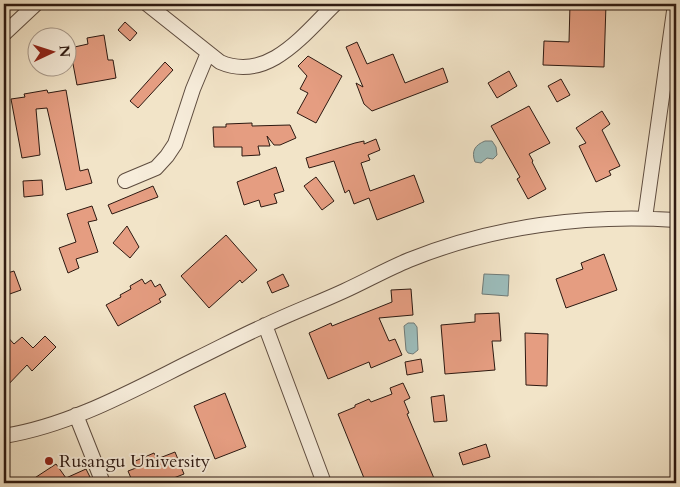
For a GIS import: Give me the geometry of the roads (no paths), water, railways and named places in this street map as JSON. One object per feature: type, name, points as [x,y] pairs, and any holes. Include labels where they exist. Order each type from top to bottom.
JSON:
[{"type":"street","points":[[4,34],[36,4]]},
{"type":"street","points":[[147,4],[220,62],[232,67],[245,68],[258,66],[272,60],[289,47],[335,4]]},
{"type":"street","points":[[644,218],[675,4]]},
{"type":"street","points":[[125,180],[156,168],[175,144],[193,88],[208,53]]},
{"type":"street","points":[[4,436],[22,433],[107,403],[265,325],[344,291],[409,260],[460,242],[517,228],[558,222],[603,218],[676,220]]},
{"type":"street","points":[[265,325],[324,483]]},
{"type":"street","points":[[76,415],[103,483]]},
{"type":"water","points":[[485,141],[492,141],[496,147],[497,155],[493,159],[487,158],[481,163],[475,162],[473,155],[475,149]]},
{"type":"water","points":[[484,274],[509,275],[508,296],[482,294]]},
{"type":"water","points":[[408,323],[414,323],[417,327],[418,350],[413,354],[408,353],[406,350],[404,326]]},
{"type":"place","name":"Rusangu University","points":[[49,461]]}]
